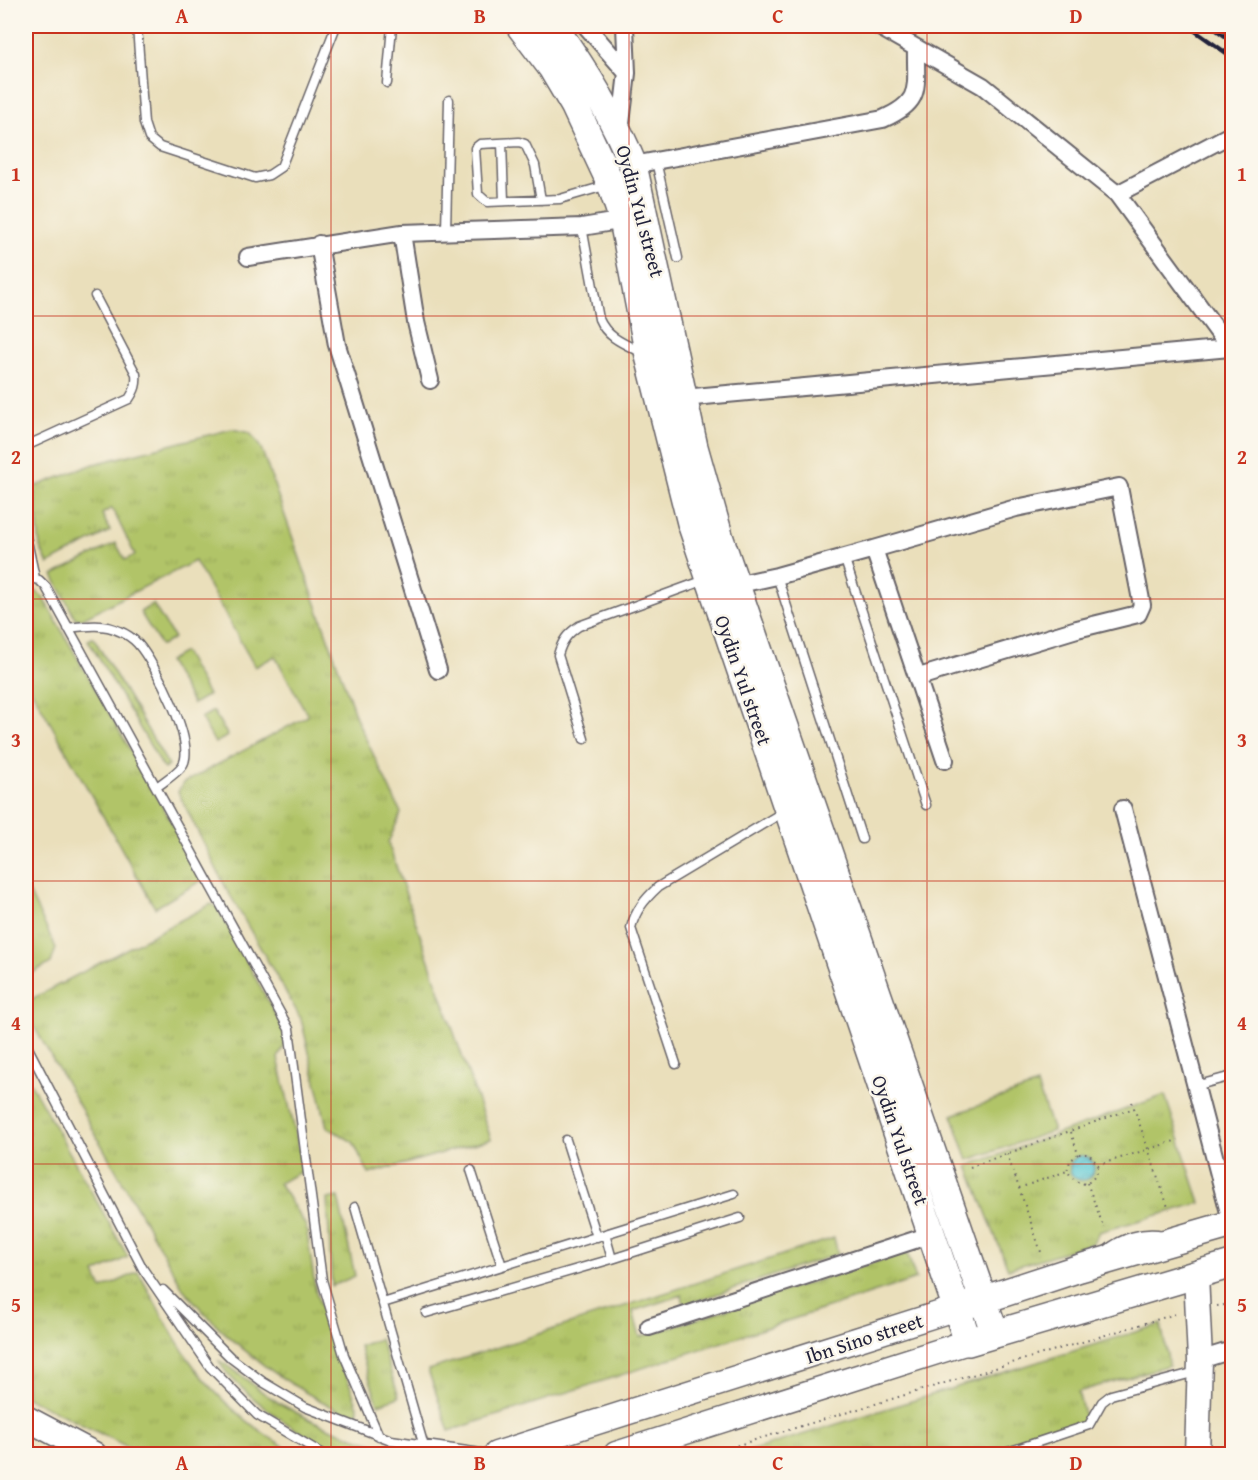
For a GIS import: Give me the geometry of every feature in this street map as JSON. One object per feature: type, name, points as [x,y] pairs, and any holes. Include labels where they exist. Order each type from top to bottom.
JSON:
[{"type":"main road","name":"Oydin Yul street","points":[[520,26],[552,68],[574,105],[611,184],[648,227],[694,447],[735,585],[985,1299],[995,1334]]},
{"type":"main road","name":"Oydin Yul street","points":[[554,26],[593,84],[620,132],[645,163],[649,356],[675,467],[709,579],[968,1342]]},
{"type":"main road","name":"Ibn Sino street","points":[[496,1455],[1080,1268],[1233,1224]]},
{"type":"main road","name":"Ibn Sino street","points":[[616,1455],[968,1342],[1233,1263]]},
{"type":"main road","points":[[1196,1275],[1200,1365],[1197,1455]]},
{"type":"main road","points":[[26,1418],[94,1455]]},
{"type":"street","points":[[586,26],[627,74]]},
{"type":"street","points":[[620,132],[627,74],[626,26]]},
{"type":"street","points":[[878,26],[983,86],[1117,194],[1231,349]]},
{"type":"street","points":[[645,163],[884,119],[904,110],[915,94],[916,48]]},
{"type":"street","points":[[1117,194],[1233,134]]},
{"type":"street","points":[[248,257],[319,244],[402,233],[648,227]]},
{"type":"street","points":[[402,233],[416,322],[430,380]]},
{"type":"street","points":[[319,244],[337,345],[438,670]]},
{"type":"street","points":[[683,398],[1231,349]]},
{"type":"street","points":[[735,585],[777,576],[1016,508],[1119,487],[1142,605],[1138,614],[1077,629],[919,677]]},
{"type":"street","points":[[874,549],[919,677],[945,760]]},
{"type":"street","points":[[1122,809],[1195,1086],[1225,1167],[1233,1224]]},
{"type":"street","points":[[649,1328],[933,1234]]},
{"type":"street","points":[[1200,1365],[1233,1350]]},
{"type":"lane","points":[[137,26],[144,123],[149,138],[160,147],[255,178],[269,175],[281,167],[336,26]]},
{"type":"lane","points":[[387,83],[392,26]]},
{"type":"lane","points":[[446,231],[449,100]]},
{"type":"lane","points":[[541,200],[531,152],[519,142],[480,144],[475,148],[476,185],[483,200],[504,201],[541,200],[560,199],[611,184]]},
{"type":"lane","points":[[502,143],[504,201]]},
{"type":"lane","points":[[582,227],[598,319],[603,329],[611,337],[649,356]]},
{"type":"lane","points":[[648,227],[678,258]]},
{"type":"lane","points":[[26,446],[129,399],[134,392],[136,374],[95,296]]},
{"type":"lane","points":[[26,536],[30,578],[46,587],[289,1029],[322,1280],[344,1355],[379,1436]]},
{"type":"lane","points":[[844,557],[926,806]]},
{"type":"lane","points":[[777,576],[862,839]]},
{"type":"lane","points":[[584,739],[558,655],[561,643],[569,632],[579,626],[709,579]]},
{"type":"lane","points":[[68,628],[96,625],[118,630],[137,643],[166,691],[183,733],[187,754],[182,766],[157,787]]},
{"type":"lane","points":[[676,1064],[632,928],[634,918],[644,900],[658,887],[788,808]]},
{"type":"lane","points":[[26,1044],[143,1269],[210,1367],[230,1391],[256,1415],[323,1455]]},
{"type":"lane","points":[[1195,1086],[1233,1076]]},
{"type":"lane","points":[[566,1140],[612,1259]]},
{"type":"lane","points":[[471,1170],[502,1266]]},
{"type":"lane","points":[[383,1303],[734,1194]]},
{"type":"lane","points":[[355,1207],[423,1443]]},
{"type":"lane","points":[[426,1313],[612,1259],[740,1218]]},
{"type":"lane","points":[[143,1269],[201,1331],[263,1382],[305,1407],[379,1436],[488,1455]]},
{"type":"lane","points":[[1002,1455],[1089,1425],[1101,1402],[1111,1395],[1200,1365]]},
{"type":"path","points":[[1132,1102],[1169,1210]]},
{"type":"path","points":[[970,1167],[1134,1108]]},
{"type":"path","points":[[1070,1131],[1078,1154]]},
{"type":"path","points":[[1098,1166],[1178,1140]]},
{"type":"path","points":[[1007,1154],[1042,1255]]},
{"type":"path","points":[[1067,1171],[1070,1161],[1078,1154],[1089,1154],[1098,1166]]},
{"type":"path","points":[[1087,1183],[1096,1174],[1098,1166]]},
{"type":"path","points":[[1067,1171],[1075,1181],[1087,1183]]},
{"type":"path","points":[[1019,1188],[1067,1171]]},
{"type":"path","points":[[1087,1183],[1104,1228]]},
{"type":"path","points":[[708,1455],[1198,1307],[1233,1304]]},
{"type":"green space","points":[[232,429],[250,433],[261,448],[357,720],[401,813],[388,843],[491,1139],[369,1174],[353,1142],[327,1127],[301,1019],[226,888],[178,792],[183,783],[308,716],[275,656],[255,667],[195,561],[81,619],[75,618],[53,575],[116,543],[125,560],[135,555],[112,508],[102,514],[110,531],[48,564],[40,547],[34,487],[94,464]]},
{"type":"green space","points":[[26,591],[35,591],[42,596],[204,879],[155,908],[26,680]]},
{"type":"green space","points":[[153,604],[174,638],[161,646],[140,612]]},
{"type":"green space","points":[[93,637],[169,766],[164,769],[88,640]]},
{"type":"green space","points":[[184,652],[208,695],[193,704],[168,661]]},
{"type":"green space","points":[[213,711],[228,736],[215,743],[201,718]]},
{"type":"green space","points":[[26,886],[56,948],[51,963],[26,976]]},
{"type":"green space","points":[[211,904],[217,907],[286,1034],[285,1045],[278,1058],[304,1170],[279,1183],[306,1226],[316,1293],[358,1407],[357,1419],[307,1393],[263,1365],[223,1331],[184,1290],[27,1014],[28,1001]]},
{"type":"green space","points":[[26,1075],[128,1257],[95,1273],[102,1289],[138,1272],[169,1328],[212,1389],[238,1414],[267,1436],[298,1454],[142,1454],[26,1397]]},
{"type":"green space","points":[[1037,1085],[1053,1131],[968,1160],[952,1115]]},
{"type":"green space","points":[[1165,1095],[1200,1203],[1099,1232],[1093,1243],[1008,1269],[968,1166]]},
{"type":"green space","points":[[338,1197],[355,1276],[332,1286],[327,1199]]},
{"type":"green space","points":[[834,1238],[838,1254],[684,1305],[682,1295],[633,1311],[640,1337],[907,1252],[916,1279],[449,1431],[428,1370]]},
{"type":"green space","points":[[1161,1324],[1169,1365],[1078,1392],[1086,1422],[974,1454],[740,1454]]},
{"type":"green space","points":[[380,1339],[399,1397],[378,1404],[359,1346]]},
{"type":"green space","points":[[219,1361],[298,1414],[361,1440],[395,1449],[357,1456],[345,1454],[314,1440],[257,1401],[227,1373]]},
{"type":"water","points":[[1082,1156],[1090,1160],[1094,1168],[1090,1176],[1082,1180],[1074,1176],[1070,1168],[1074,1160]]},
{"type":"railway","points":[[1188,26],[1232,57]]},
{"type":"railway","points":[[1211,26],[1232,41]]}]
